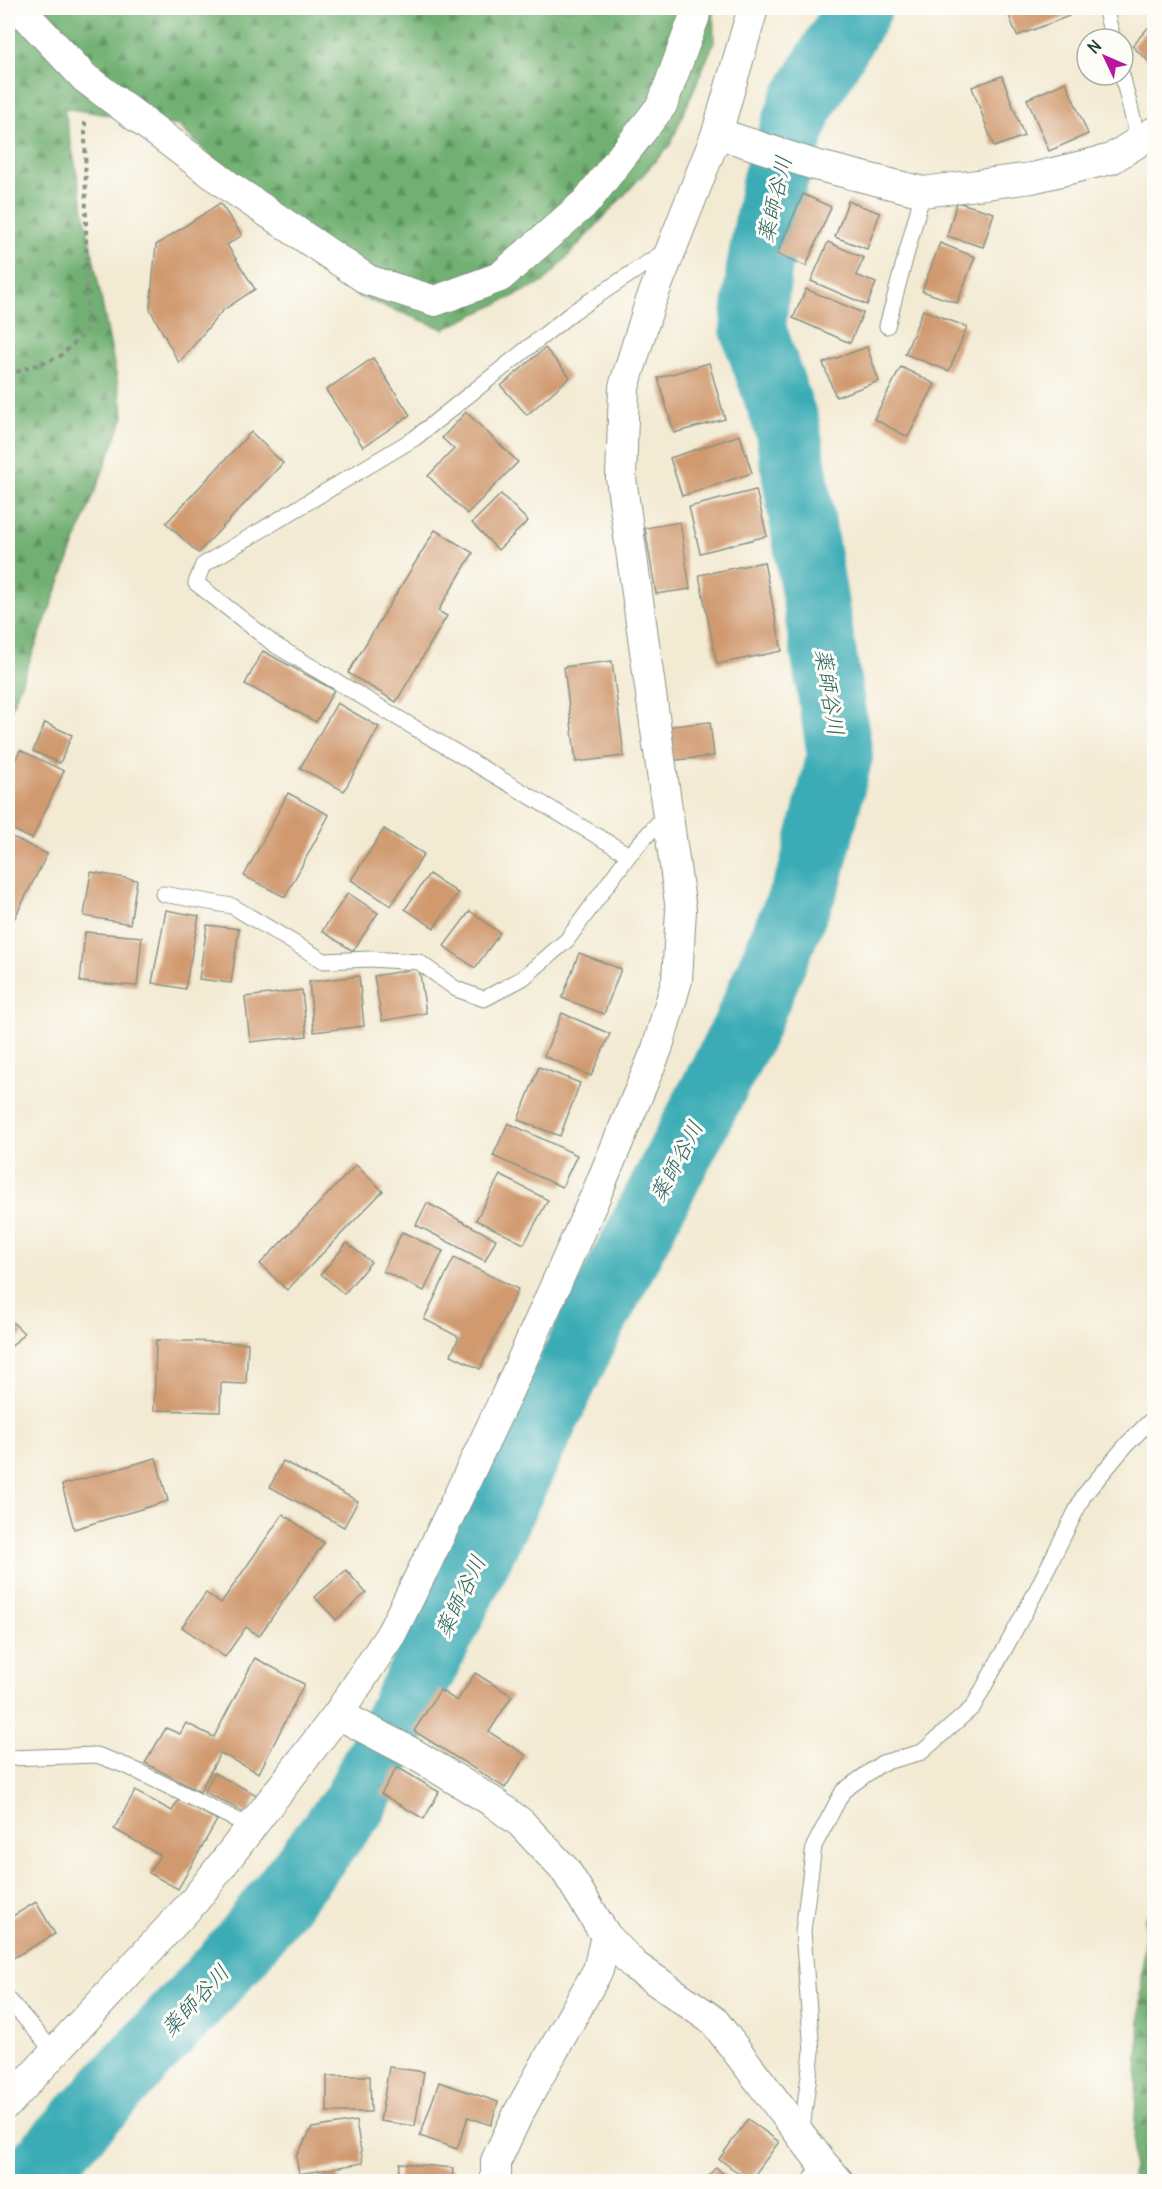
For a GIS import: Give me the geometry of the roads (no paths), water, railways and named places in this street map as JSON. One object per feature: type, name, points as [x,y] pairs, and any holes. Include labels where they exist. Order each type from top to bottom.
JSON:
[{"type":"street","points":[[19,8],[85,78],[230,187],[368,280],[435,301],[500,277],[586,202],[662,105],[696,8]]},
{"type":"street","points":[[8,2103],[195,1900],[251,1827],[350,1720],[515,1375],[595,1197],[657,1049],[677,980],[681,910],[621,478],[624,387],[650,303],[672,246],[729,137],[753,8]]},
{"type":"street","points":[[729,137],[815,165],[923,192],[1043,175],[1110,159],[1147,137]]},
{"type":"street","points":[[350,1720],[414,1754],[493,1802],[521,1823],[566,1871],[606,1936],[635,1966],[714,2021],[801,2136],[824,2175]]},
{"type":"street","points":[[496,2181],[496,2161],[518,2114],[598,1970],[606,1936]]},
{"type":"lane","points":[[1106,8],[1110,27]]},
{"type":"lane","points":[[1127,87],[1147,137]]},
{"type":"lane","points":[[887,326],[923,192]]},
{"type":"lane","points":[[629,855],[275,645],[196,583],[203,565],[415,438],[573,312],[672,246]]},
{"type":"lane","points":[[163,894],[232,906],[324,962],[370,959],[419,962],[456,989],[484,999],[522,978],[567,940],[629,855],[668,812]]},
{"type":"lane","points":[[801,2136],[812,2052],[803,1931],[814,1846],[843,1791],[882,1763],[922,1752],[973,1707],[1033,1597],[1084,1495],[1127,1444],[1155,1417]]},
{"type":"lane","points":[[8,1758],[97,1755],[129,1767],[251,1827]]},
{"type":"lane","points":[[8,1999],[55,2053]]},
{"type":"waterway","name":"薬師谷川","points":[[26,2182],[231,1961],[353,1806],[445,1627],[586,1335],[745,1028],[810,876],[840,755],[787,426],[753,329],[759,269],[775,179],[801,106],[859,8]]}]
